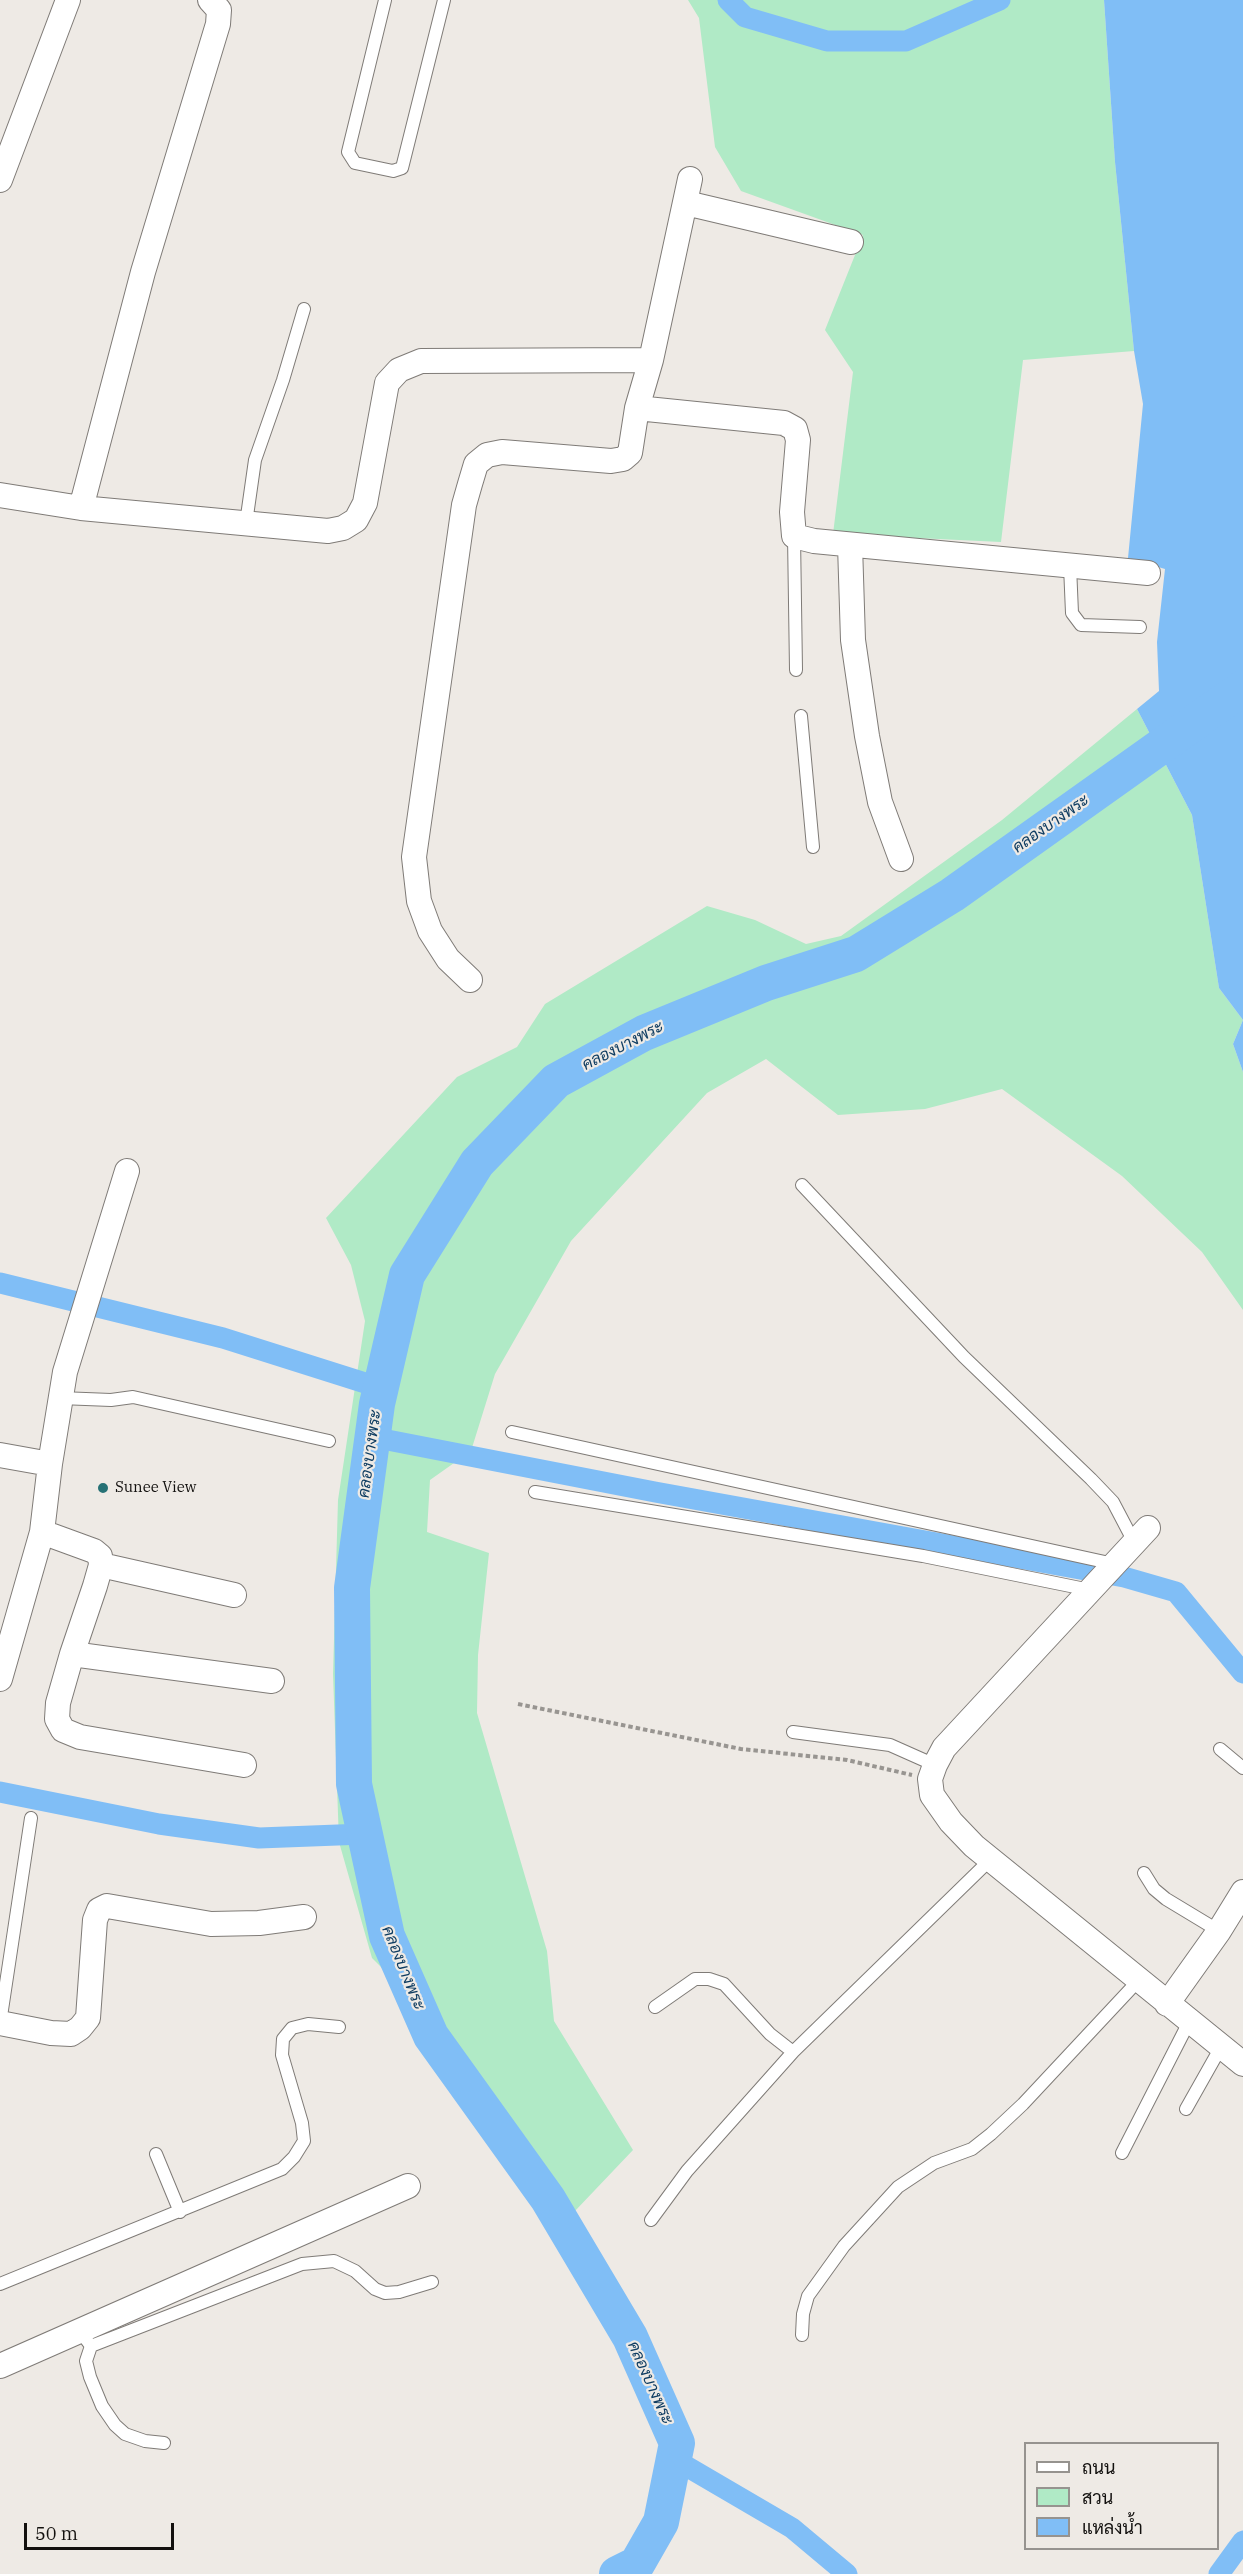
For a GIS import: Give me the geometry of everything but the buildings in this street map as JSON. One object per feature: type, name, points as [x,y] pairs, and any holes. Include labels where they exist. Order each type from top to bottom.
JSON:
[{"type":"street","points":[[0,180],[68,0]]},
{"type":"street","points":[[81,508],[143,272],[218,24],[219,10],[210,0]]},
{"type":"street","points":[[470,980],[448,959],[430,931],[419,901],[414,857],[463,517],[470,484],[476,464],[487,455],[502,452],[611,461],[623,459],[630,453],[638,408],[651,360],[690,179]]},
{"type":"street","points":[[686,203],[851,242]]},
{"type":"street","points":[[0,495],[81,508],[328,531],[343,528],[356,520],[365,503],[387,383],[399,370],[421,361],[651,360]]},
{"type":"street","points":[[638,408],[784,423],[795,429],[798,440],[792,512],[794,536],[814,541],[1148,573]]},
{"type":"street","points":[[850,544],[854,640],[867,735],[880,802],[901,859]]},
{"type":"street","points":[[0,1679],[42,1532],[65,1372],[127,1171]]},
{"type":"street","points":[[0,1455],[50,1464]]},
{"type":"street","points":[[42,1532],[94,1551],[100,1556],[101,1565],[58,1703],[57,1719],[63,1731],[80,1737],[244,1765]]},
{"type":"street","points":[[1141,1535],[944,1748],[932,1772],[932,1796],[951,1822],[990,1860],[1243,2064]]},
{"type":"street","points":[[101,1565],[234,1594]]},
{"type":"street","points":[[72,1654],[272,1681]]},
{"type":"street","points":[[1167,2004],[1219,1931],[1243,1892]]},
{"type":"street","points":[[0,2023],[51,2033],[71,2034],[80,2028],[88,2018],[95,1920],[99,1911],[107,1906],[211,1924],[259,1923],[304,1917]]},
{"type":"street","points":[[0,2366],[85,2338],[408,2186]]},
{"type":"lane","points":[[385,0],[348,152],[355,163],[393,171],[402,168],[444,0]]},
{"type":"lane","points":[[246,523],[255,460],[283,380],[304,309]]},
{"type":"lane","points":[[794,536],[796,670]]},
{"type":"lane","points":[[1070,566],[1072,613],[1081,625],[1140,627]]},
{"type":"lane","points":[[801,717],[813,847]]},
{"type":"lane","points":[[802,1185],[964,1357],[1091,1479],[1141,1535]]},
{"type":"lane","points":[[60,1398],[111,1400],[133,1397],[329,1441]]},
{"type":"lane","points":[[512,1432],[1114,1563]]},
{"type":"lane","points":[[535,1492],[923,1556],[1090,1590]]},
{"type":"lane","points":[[793,1732],[890,1745],[932,1772]]},
{"type":"lane","points":[[1220,1749],[1243,1768]]},
{"type":"lane","points":[[0,2023],[31,1818]]},
{"type":"lane","points":[[651,2220],[687,2171],[793,2052],[990,1860]]},
{"type":"lane","points":[[1144,1873],[1154,1889],[1166,1899],[1219,1931]]},
{"type":"lane","points":[[655,2007],[695,1979],[709,1979],[724,1984],[770,2034],[793,2052]]},
{"type":"lane","points":[[802,2335],[803,2314],[808,2296],[844,2246],[898,2187],[934,2163],[972,2149],[991,2134],[1023,2104],[1138,1981]]},
{"type":"lane","points":[[1122,2153],[1189,2022]]},
{"type":"lane","points":[[0,2284],[282,2169],[294,2157],[304,2140],[302,2123],[282,2055],[283,2039],[292,2028],[308,2024],[339,2027]]},
{"type":"lane","points":[[1186,2109],[1221,2047]]},
{"type":"lane","points":[[156,2154],[180,2212]]},
{"type":"lane","points":[[164,2443],[145,2441],[125,2434],[115,2425],[102,2406],[90,2377],[86,2361],[85,2338],[302,2264],[334,2261],[355,2271],[375,2289],[386,2293],[399,2292],[432,2282]]},
{"type":"path","points":[[518,1704],[741,1749],[932,1772]]},
{"type":"green space","points":[[688,0],[1104,0],[1115,162],[1134,351],[1023,360],[1001,542],[833,534],[853,372],[825,330],[863,235],[741,191],[715,147],[699,18]]},
{"type":"green space","points":[[1137,709],[1192,815],[1219,988],[1243,1020],[1233,1044],[1243,1072],[1243,1310],[1202,1252],[1122,1176],[1002,1089],[925,1109],[838,1115],[766,1059],[707,1093],[571,1241],[495,1374],[471,1451],[430,1480],[427,1532],[489,1553],[478,1655],[477,1713],[547,1951],[554,2021],[633,2150],[575,2211],[504,2119],[434,2020],[372,1958],[339,1842],[333,1674],[338,1500],[365,1321],[351,1265],[326,1218],[457,1077],[517,1047],[545,1004],[707,906],[755,920],[806,944],[841,936],[1002,820]]},
{"type":"water","points":[[1104,0],[1243,0],[1243,1020],[1219,988],[1192,815],[1137,709],[1159,691],[1157,642],[1165,569],[1128,558],[1143,404],[1134,351],[1115,162]]},
{"type":"water","points":[[1243,1020],[1243,1072],[1233,1044]]},
{"type":"waterway","points":[[728,0],[745,17],[827,41],[906,41],[1000,0]]},
{"type":"waterway","name":"คลองบางพระ","points":[[617,2574],[637,2564],[661,2522],[677,2443],[630,2337],[548,2199],[431,2036],[387,1936],[354,1784],[352,1588],[377,1404],[407,1275],[477,1163],[556,1081],[644,1033],[766,983],[856,954],[952,895],[1243,688]]},
{"type":"waterway","points":[[0,1283],[223,1338],[381,1388]]},
{"type":"waterway","points":[[372,1437],[655,1492],[1124,1577],[1176,1592],[1243,1673]]},
{"type":"waterway","points":[[0,1792],[159,1824],[259,1838],[364,1834]]},
{"type":"waterway","points":[[674,2459],[792,2528],[847,2574]]},
{"type":"waterway","points":[[1219,2574],[1243,2541]]},
{"type":"place","name":"Sunee View","points":[[103,1488]]}]
